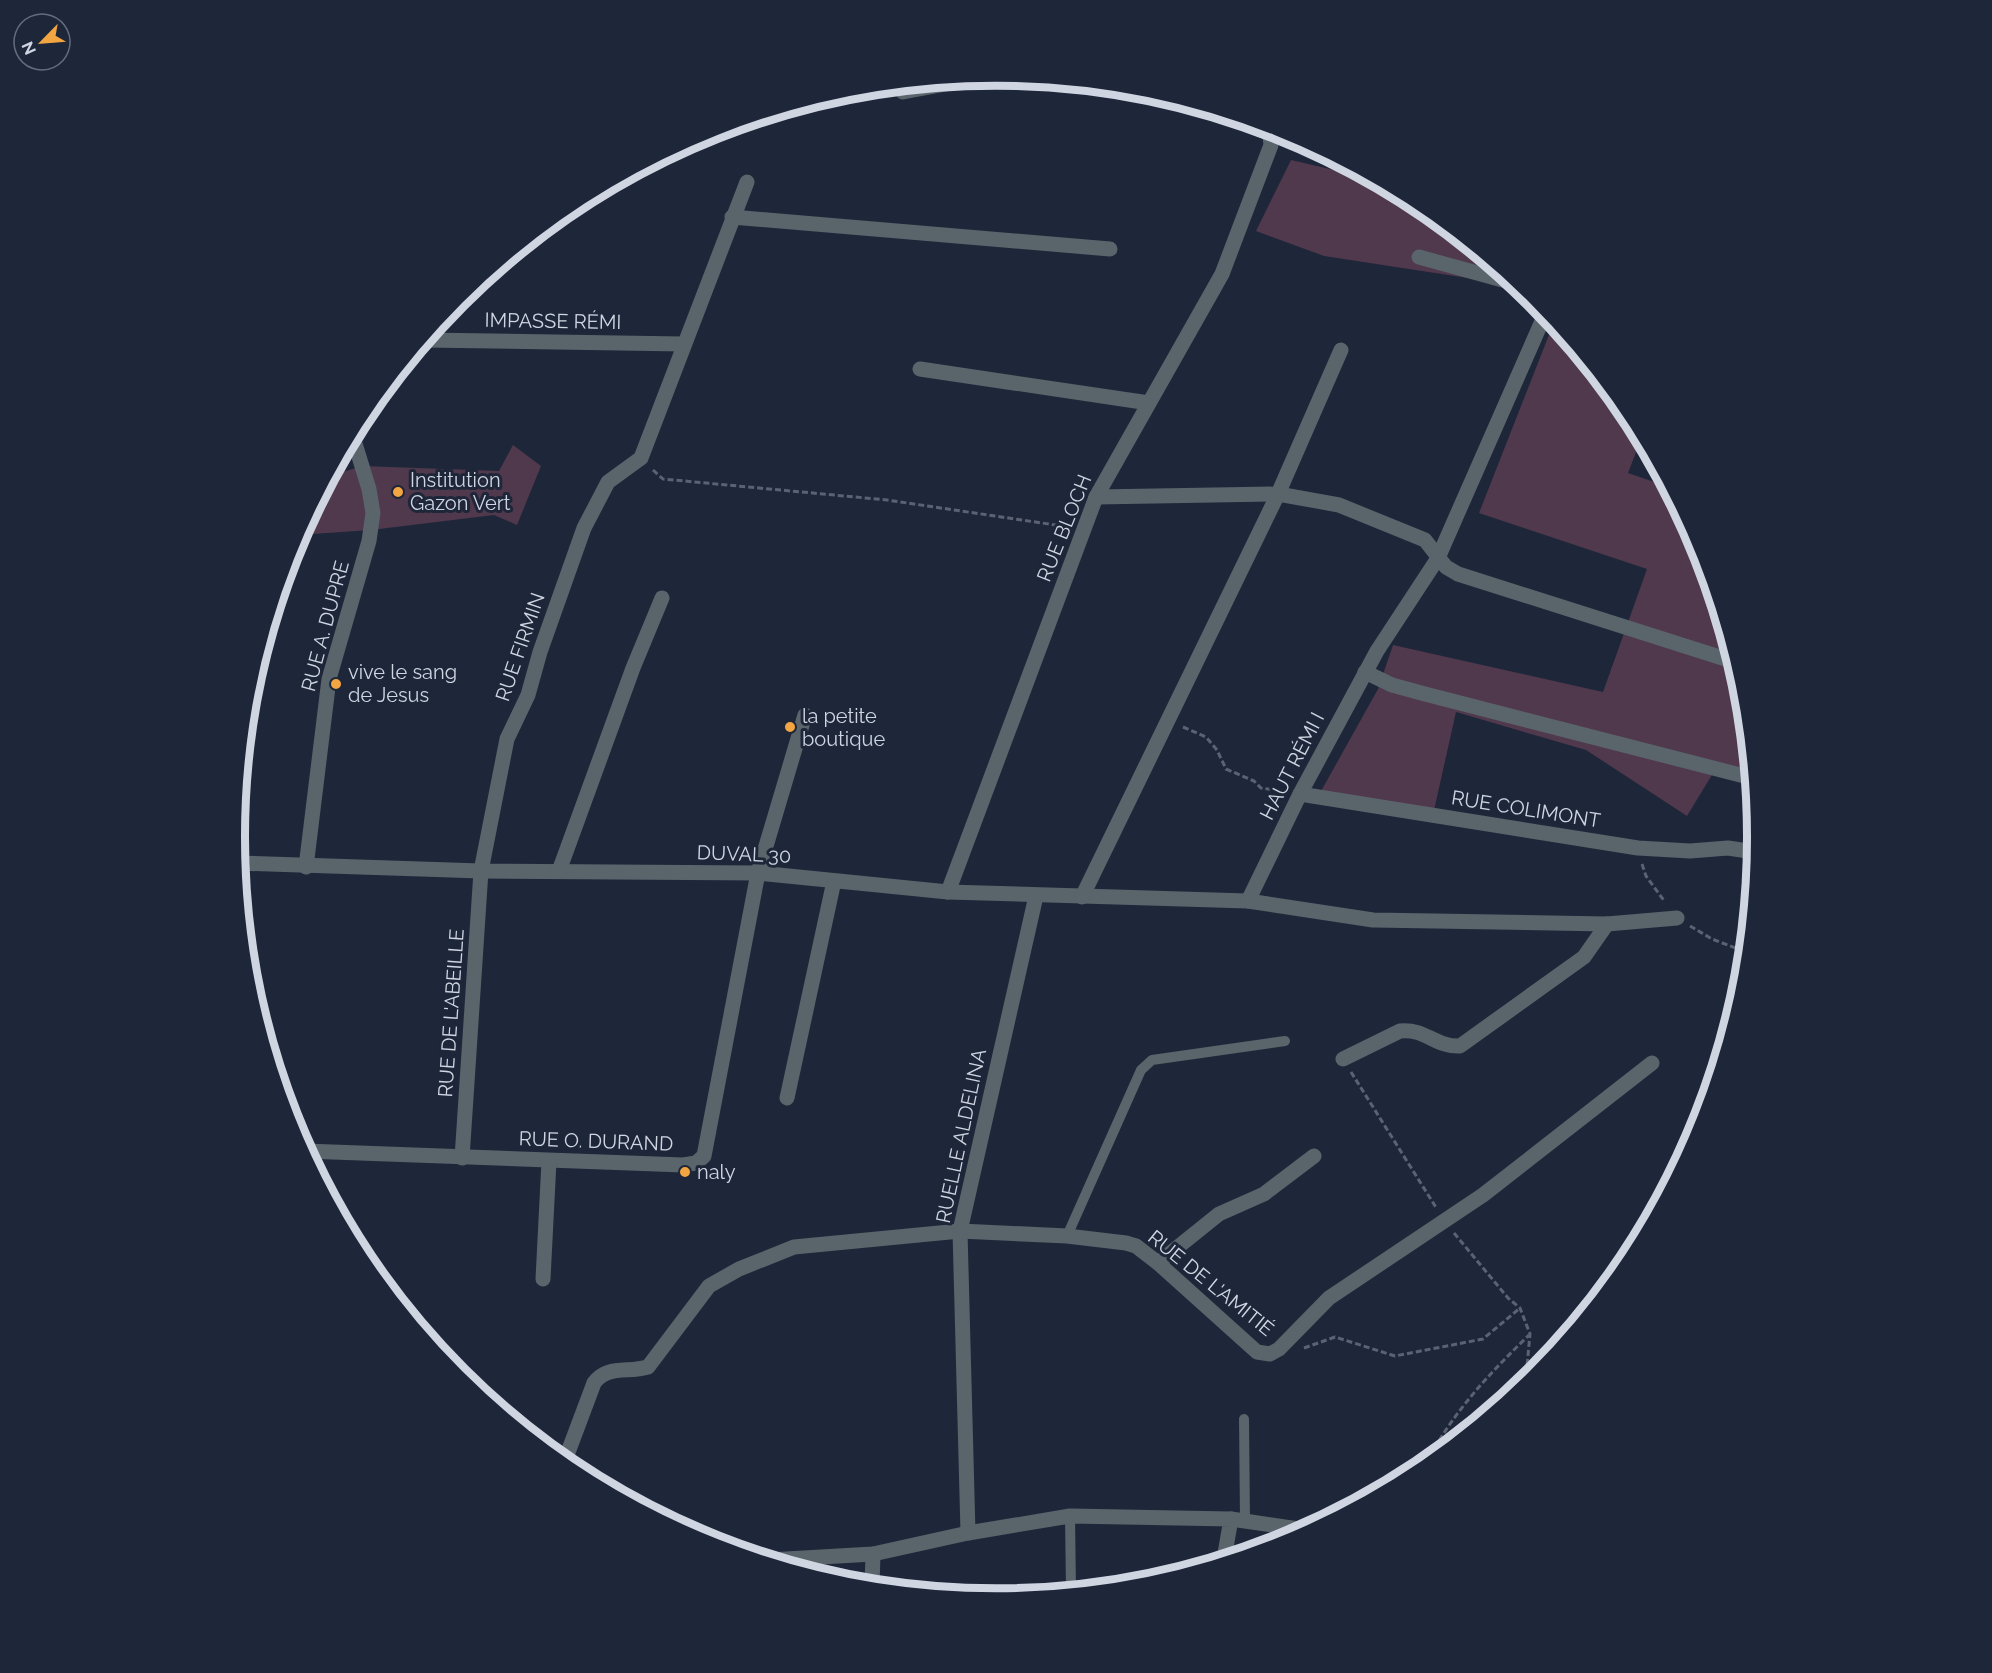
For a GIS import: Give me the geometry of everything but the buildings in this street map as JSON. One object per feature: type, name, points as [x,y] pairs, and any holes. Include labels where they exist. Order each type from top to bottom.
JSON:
[{"type":"street","points":[[903,92],[908,91]]},
{"type":"street","name":"RUE BLOCH","points":[[948,892],[1096,497],[1222,274],[1271,146],[1270,138]]},
{"type":"street","points":[[641,458],[747,182]]},
{"type":"street","points":[[732,217],[1110,249]]},
{"type":"street","points":[[1419,257],[1499,279]]},
{"type":"street","name":"HAUT RÉMI I","points":[[1248,901],[1300,794],[1365,672],[1438,558],[1542,321]]},
{"type":"street","name":"IMPASSE RÉMI","points":[[432,340],[683,344]]},
{"type":"street","points":[[1082,897],[1278,494],[1341,350]]},
{"type":"street","points":[[920,369],[1149,403]]},
{"type":"street","name":"RUE A. DUPRE","points":[[306,867],[329,679],[369,541],[373,513],[369,489],[356,446]]},
{"type":"street","name":"RUE FIRMIN","points":[[481,870],[507,739],[528,695],[540,652],[584,528],[608,482],[641,458]]},
{"type":"street","points":[[1096,497],[1278,494],[1339,505],[1412,532],[1425,540],[1446,567],[1458,574],[1725,659]]},
{"type":"street","points":[[559,872],[633,668],[662,598]]},
{"type":"street","points":[[1365,672],[1392,685],[1744,776]]},
{"type":"street","points":[[758,873],[805,714]]},
{"type":"street","name":"RUE COLIMONT","points":[[1300,794],[1638,848],[1690,851],[1728,848],[1746,852]]},
{"type":"street","name":"DUVAL 30","points":[[246,864],[306,867],[559,872],[758,873],[948,892],[1248,901],[1373,920],[1607,924],[1677,918]]},
{"type":"street","name":"RUE DE L'ABEILLE","points":[[462,1158],[481,870]]},
{"type":"street","name":"RUE O. DURAND","points":[[314,1150],[549,1161],[683,1165],[696,1162],[704,1156],[758,873]]},
{"type":"street","points":[[787,1098],[834,881]]},
{"type":"street","name":"RUELLE ALDELINA","points":[[968,1533],[960,1231],[1036,896]]},
{"type":"street","points":[[1343,1059],[1400,1031],[1419,1031],[1440,1044],[1460,1046],[1584,957],[1607,924]]},
{"type":"street","name":"RUE DE L'AMITIÉ","points":[[568,1453],[594,1383],[607,1371],[637,1371],[648,1367],[710,1286],[739,1269],[795,1247],[960,1231],[1067,1236],[1126,1243],[1136,1246],[1158,1263],[1257,1352],[1270,1354],[1279,1349],[1329,1298],[1483,1196],[1652,1063]]},
{"type":"street","points":[[1158,1263],[1219,1214],[1264,1194],[1314,1156]]},
{"type":"street","points":[[543,1279],[549,1161]]},
{"type":"street","points":[[791,1559],[873,1554],[968,1533],[1070,1515],[1238,1519],[1289,1527]]},
{"type":"street","points":[[1227,1551],[1238,1519]]},
{"type":"street","points":[[872,1577],[873,1554]]},
{"type":"lane","points":[[1067,1236],[1141,1070],[1147,1063],[1152,1060],[1285,1041]]},
{"type":"lane","points":[[1238,1519],[1244,1419]]},
{"type":"lane","points":[[1070,1515],[1071,1583]]},
{"type":"path","points":[[641,458],[663,479],[887,500],[1084,530]]},
{"type":"path","points":[[1169,717],[1186,730],[1206,737],[1217,750],[1226,769],[1254,781],[1261,788],[1300,794]]},
{"type":"path","points":[[1279,1349],[1295,1351],[1335,1337],[1395,1356],[1483,1339],[1520,1308]]},
{"type":"path","points":[[1436,1444],[1442,1433],[1482,1381],[1530,1334]]},
{"type":"shaded area","points":[[1291,160],[1347,173],[1372,186],[1453,241],[1504,283],[1324,256],[1256,231]]},
{"type":"shaded area","points":[[1551,330],[1592,379],[1638,448],[1628,473],[1659,483],[1690,549],[1707,595],[1733,690],[1744,772],[1718,765],[1687,816],[1586,750],[1456,712],[1433,815],[1320,793],[1378,689],[1393,645],[1603,692],[1647,569],[1479,513]]},
{"type":"shaded area","points":[[513,445],[541,466],[517,525],[494,515],[371,530],[309,534],[339,473],[363,466],[499,471]]},
{"type":"place","name":"Institution Gazon Vert","points":[[398,492]]},
{"type":"place","name":"vive le sang de Jesus","points":[[336,684]]},
{"type":"place","name":"la petite boutique","points":[[790,727]]},
{"type":"place","name":"naly","points":[[685,1172]]}]
